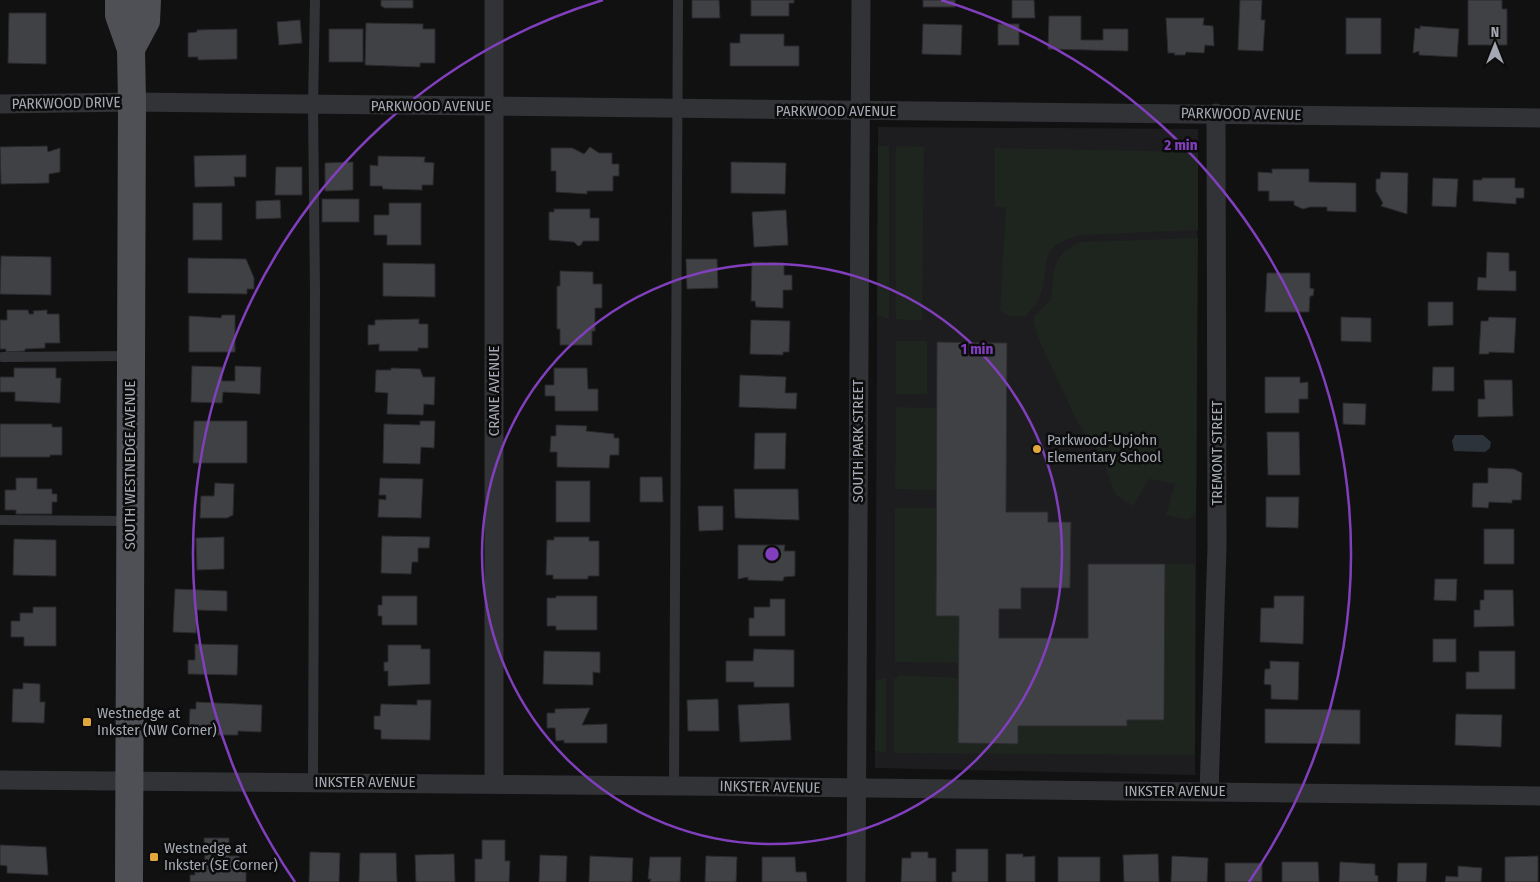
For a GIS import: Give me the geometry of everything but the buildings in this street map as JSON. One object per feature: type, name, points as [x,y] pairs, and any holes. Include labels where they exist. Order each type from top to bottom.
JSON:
[{"type":"main road","name":"SOUTH WESTNEDGE AVENUE","points":[[119,0],[119,15],[132,49],[129,882]]},
{"type":"main road","name":"SOUTH WESTNEDGE AVENUE","points":[[132,49],[146,21],[146,0]]},
{"type":"street","name":"CRANE AVENUE","points":[[494,0],[494,783]]},
{"type":"street","name":"SOUTH PARK STREET","points":[[856,882],[855,789],[861,0]]},
{"type":"street","name":"PARKWOOD AVENUE","points":[[132,102],[861,112],[1216,113],[1540,118]]},
{"type":"street","name":"PARKWOOD DRIVE","points":[[0,104],[132,102]]},
{"type":"street","name":"TREMONT STREET","points":[[1209,792],[1217,547],[1216,113]]},
{"type":"street","name":"INKSTER AVENUE","points":[[0,780],[494,783],[855,789],[1540,796]]},
{"type":"lane","points":[[313,782],[315,291],[312,105],[315,0]]},
{"type":"lane","points":[[674,786],[678,0]]},
{"type":"lane","points":[[2,357],[130,356]]},
{"type":"lane","points":[[0,520],[129,521]]},
{"type":"shaded area","name":"Parkwood-Upjohn Elementary School","points":[[878,127],[1198,129],[1195,775],[875,768]]},
{"type":"shaded area","points":[[878,146],[889,146],[889,319],[877,315]]},
{"type":"shaded area","points":[[896,146],[924,147],[922,321],[896,319]]},
{"type":"shaded area","points":[[995,148],[1198,152],[1198,230],[1079,235],[1065,240],[1050,252],[1047,258],[1043,284],[1036,304],[1026,316],[1008,316],[1000,310],[1006,207],[995,207]]},
{"type":"shaded area","points":[[1198,238],[1196,513],[1188,520],[1166,515],[1175,484],[1149,479],[1133,506],[1115,494],[1102,457],[1079,425],[1038,338],[1033,317],[1051,300],[1054,273],[1059,259],[1071,247],[1081,242]]},
{"type":"shaded area","points":[[896,341],[927,341],[927,394],[896,394]]},
{"type":"shaded area","points":[[896,407],[936,408],[936,490],[895,489]]},
{"type":"shaded area","points":[[1455,435],[1483,435],[1491,442],[1490,448],[1485,452],[1454,451],[1452,441]]},
{"type":"shaded area","points":[[895,508],[936,508],[936,616],[959,616],[959,663],[895,662]]},
{"type":"shaded area","points":[[1165,564],[1195,564],[1195,755],[894,753],[894,679],[899,675],[959,678],[959,743],[1018,744],[1018,726],[1126,726],[1127,720],[1164,720]]},
{"type":"shaded area","points":[[886,678],[886,753],[875,751],[876,680]]},
{"type":"place","name":"Parkwood-Upjohn Elementary School","points":[[1037,449]]},
{"type":"place","name":"Westnedge at Inkster (NW Corner)","points":[[87,722]]},
{"type":"place","name":"Westnedge at Inkster (SE Corner)","points":[[154,857]]}]
